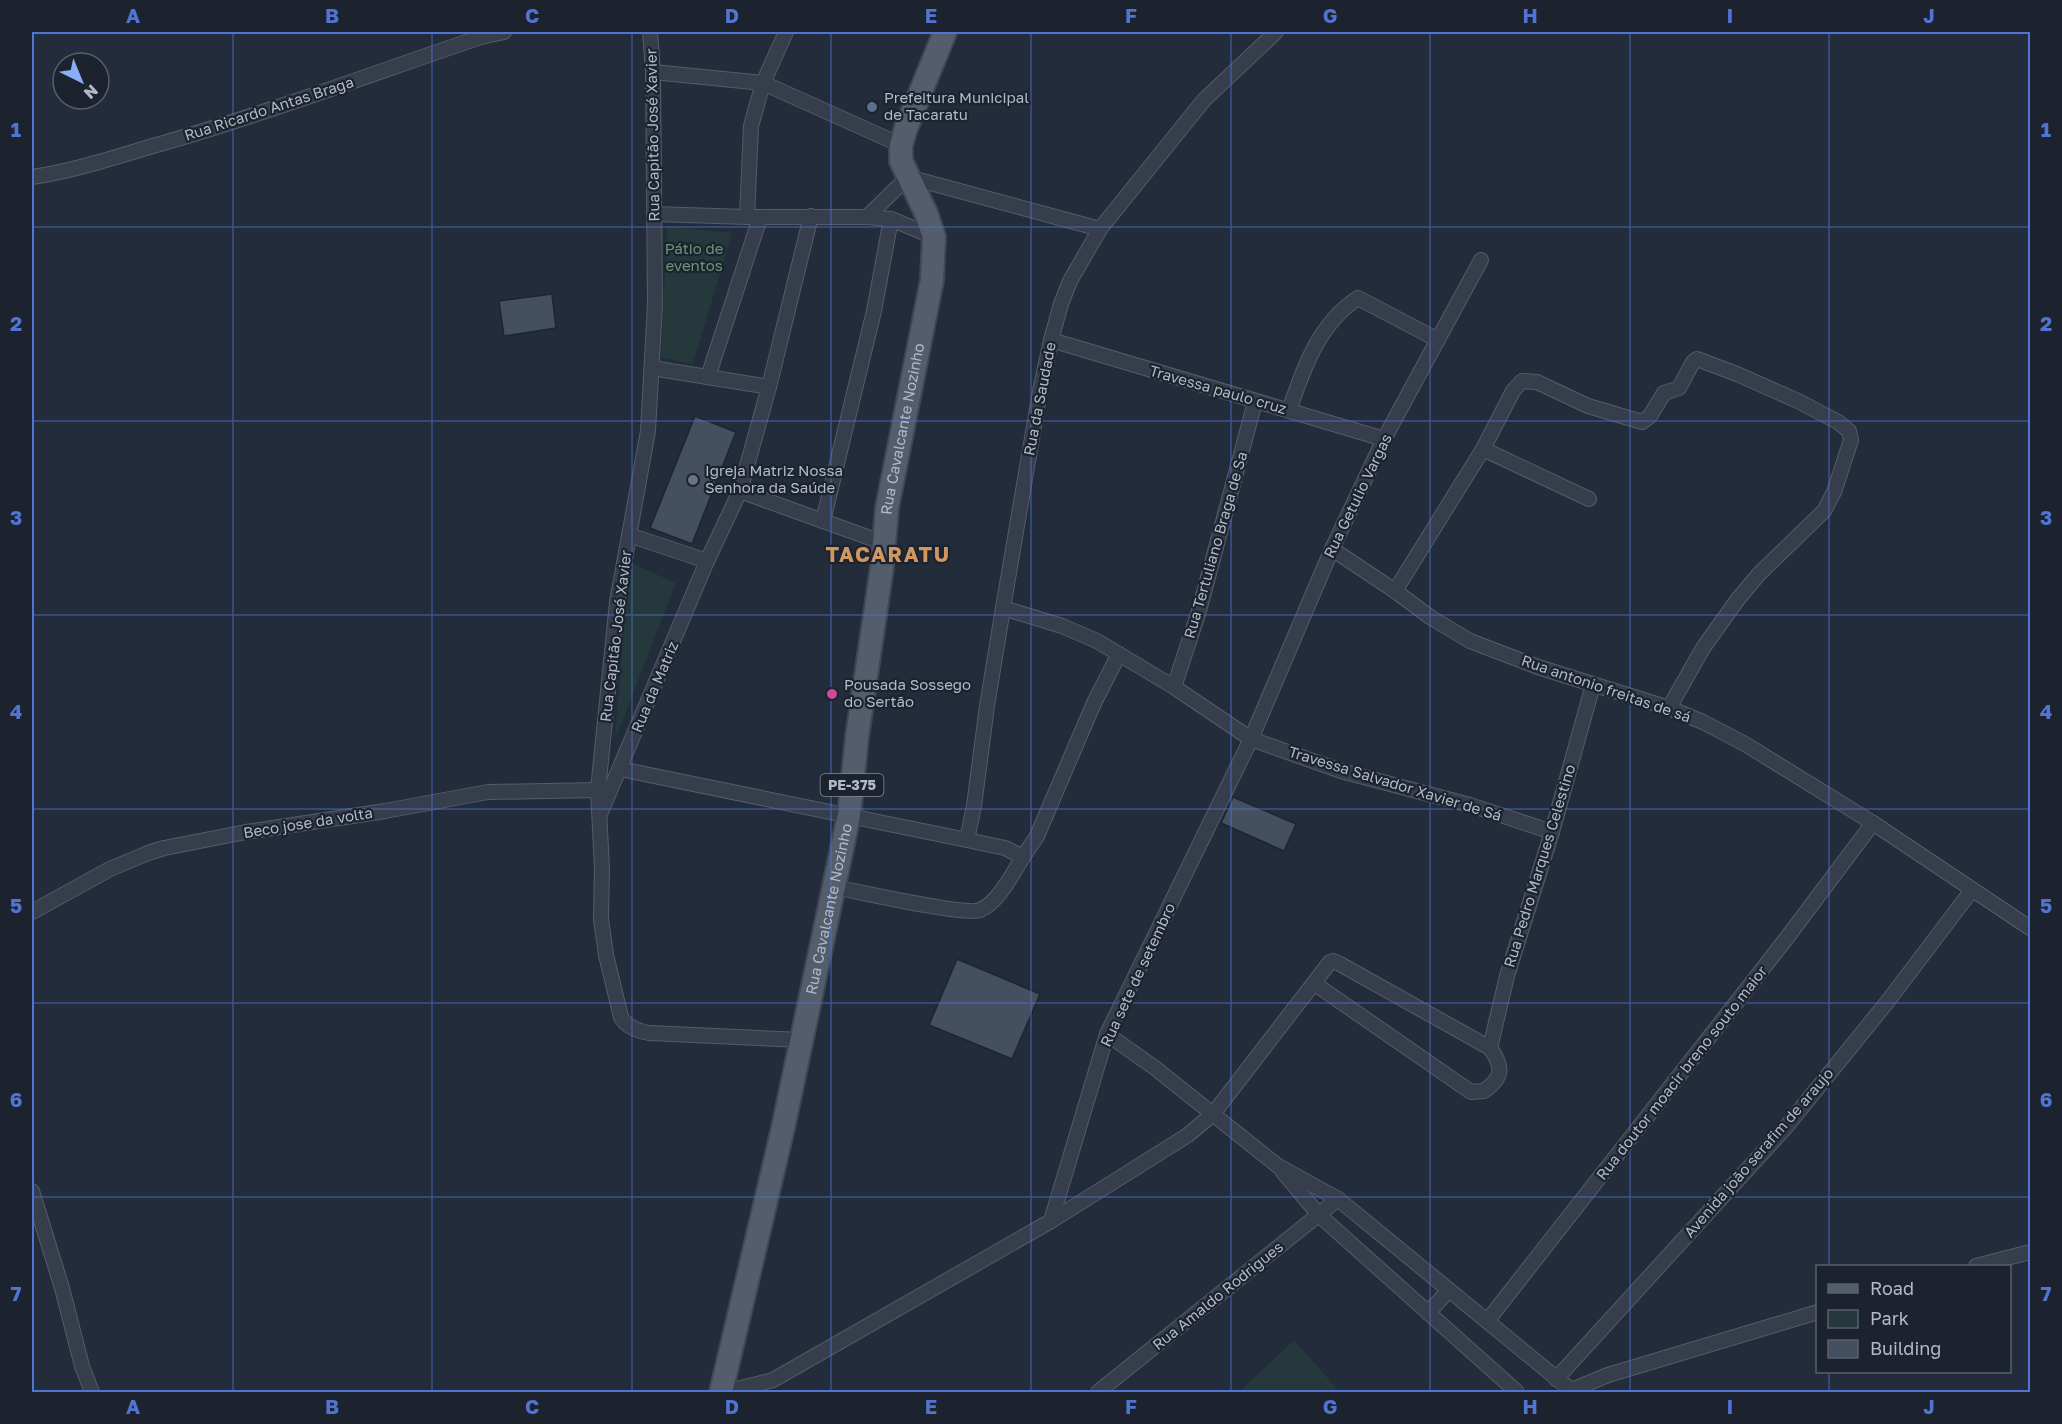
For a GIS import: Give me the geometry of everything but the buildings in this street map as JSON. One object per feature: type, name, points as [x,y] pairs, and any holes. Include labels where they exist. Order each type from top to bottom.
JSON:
[{"type":"main road","name":"PE-375","points":[[908,177],[901,161],[906,128],[945,32]]},
{"type":"main road","name":"Rua Cavalcante Nozinho","points":[[723,1392],[783,1128],[849,815],[887,508],[932,280],[934,237],[926,213],[908,177]]},
{"type":"street","name":"Rua Ricardo Antas Braga","points":[[32,177],[113,158],[224,125],[481,37],[504,32]]},
{"type":"street","name":"Rua Capitão José Xavier","points":[[650,32],[653,72],[655,304],[652,368],[648,430],[617,602],[598,790],[602,868],[601,919],[612,987],[623,1022],[634,1029],[649,1034],[802,1040]]},
{"type":"street","points":[[708,377],[754,218],[751,126],[763,83],[786,32]]},
{"type":"street","name":"Rua da Saudade","points":[[967,840],[1003,609],[1051,340],[1061,304],[1070,281],[1100,229],[1204,100],[1276,32]]},
{"type":"street","points":[[653,72],[763,83],[902,145]]},
{"type":"street","points":[[867,217],[908,177],[1100,229]]},
{"type":"street","points":[[654,214],[754,218],[867,217],[891,219],[934,237]]},
{"type":"street","name":"Rua da Matriz","points":[[600,813],[707,561],[740,490],[769,387],[811,216]]},
{"type":"street","points":[[823,521],[874,311],[891,219]]},
{"type":"street","name":"Rua Getulio Vargas","points":[[1251,739],[1332,549],[1384,440],[1481,260]]},
{"type":"street","points":[[1289,411],[1306,361],[1344,308],[1358,298],[1438,340]]},
{"type":"street","name":"Travessa paulo cruz","points":[[1051,340],[1384,440]]},
{"type":"street","points":[[1395,591],[1483,449],[1519,383],[1537,382],[1588,406],[1642,422],[1650,416],[1666,391],[1679,388],[1693,362],[1700,359],[1798,401],[1838,422],[1849,430],[1851,440],[1834,492],[1824,511],[1759,574],[1738,599],[1703,648],[1669,708]]},
{"type":"street","points":[[652,368],[769,387]]},
{"type":"street","name":"Rua Tertuliano Braga de Sa","points":[[1174,687],[1199,611],[1255,402]]},
{"type":"street","points":[[1483,449],[1589,499]]},
{"type":"street","points":[[740,490],[884,543]]},
{"type":"street","points":[[629,535],[707,561]]},
{"type":"street","name":"Rua antonio freitas de sá","points":[[1332,549],[1430,617],[1470,641],[1538,667],[1669,708],[1703,722],[1745,744],[1873,823],[2031,928]]},
{"type":"street","name":"Travessa Salvador Xavier de Sá","points":[[1003,609],[1062,626],[1097,641],[1174,687],[1251,739],[1341,771],[1470,805],[1552,832]]},
{"type":"street","points":[[834,886],[905,901],[976,911],[991,903],[1037,836],[1094,703],[1119,654]]},
{"type":"street","name":"Rua Pedro Marques Celestino","points":[[1490,1048],[1507,976],[1552,832],[1593,685]]},
{"type":"street","name":"Rua sete de setembro","points":[[1051,1221],[1107,1034],[1251,739]]},
{"type":"street","points":[[620,769],[1005,848],[1023,857]]},
{"type":"street","name":"Beco jose da volta","points":[[32,912],[110,869],[148,853],[164,849],[246,832],[385,811],[488,792],[598,790]]},
{"type":"street","name":"Rua doutor moacir breno souto maior","points":[[1488,1320],[1786,939],[1873,823]]},
{"type":"street","name":"Avenida joão serafim de araujo","points":[[1556,1378],[1786,1127],[1888,1001],[1972,890]]},
{"type":"street","points":[[723,1392],[773,1380],[1051,1221],[1188,1135],[1213,1114],[1326,966],[1334,961],[1490,1048],[1500,1062],[1500,1072],[1493,1084],[1484,1091],[1471,1092],[1318,978]]},
{"type":"street","points":[[1107,1034],[1155,1068],[1278,1166],[1338,1199],[1488,1320],[1569,1391],[1608,1375],[1816,1313]]},
{"type":"street","points":[[1278,1166],[1320,1215],[1516,1392]]},
{"type":"street","points":[[32,1191],[62,1288],[82,1366],[92,1392]]},
{"type":"street","name":"Rua Amaldo Rodrigues","points":[[1098,1392],[1338,1199]]},
{"type":"street","points":[[1980,1265],[2031,1252]]},
{"type":"street","points":[[1428,1313],[1449,1290]]},
{"type":"street","points":[[764,1392],[773,1380]]},
{"type":"green space","name":"Pátio de eventos","points":[[667,226],[732,233],[693,364],[661,358]]},
{"type":"green space","points":[[629,562],[676,583],[615,740]]},
{"type":"green space","points":[[1294,1340],[1340,1392],[1239,1392]]},
{"type":"place","name":"Prefeitura Municipal de Tacaratu","points":[[872,107]]},
{"type":"place","name":"Igreja Matriz Nossa Senhora da Saúde","points":[[693,480]]},
{"type":"place","name":"Pousada Sossego do Sertão","points":[[832,694]]},
{"type":"district","name":"TACARATU","points":[[888,555]]}]
